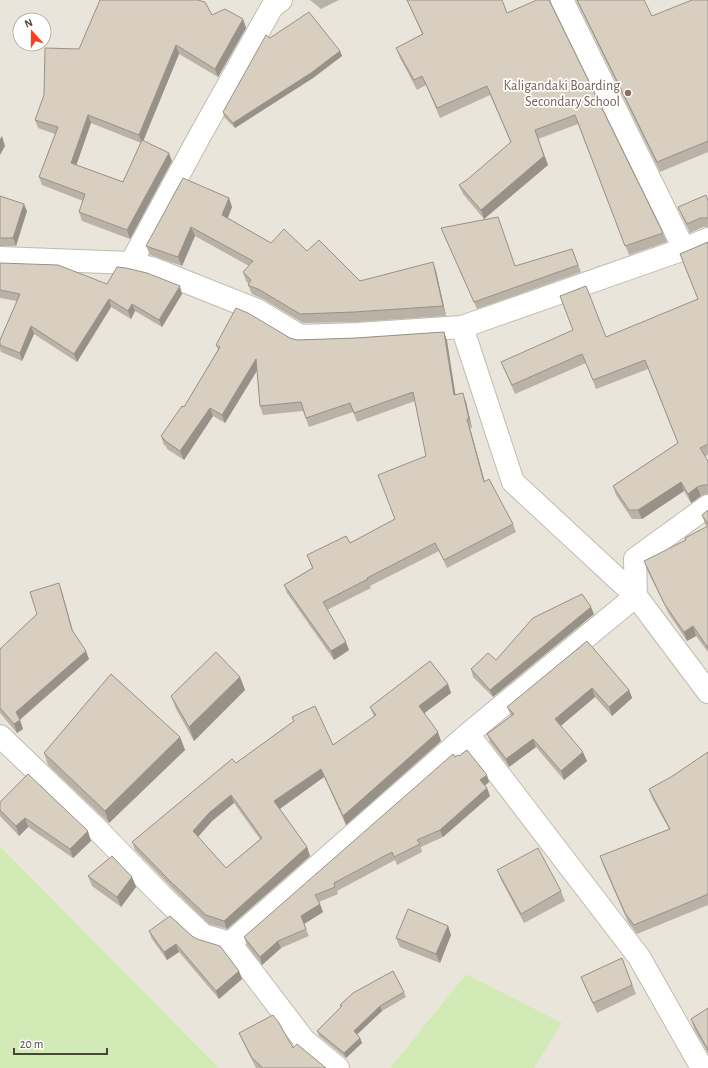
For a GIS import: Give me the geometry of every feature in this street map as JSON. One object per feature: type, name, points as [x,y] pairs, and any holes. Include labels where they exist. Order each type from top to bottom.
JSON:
[{"type":"street","points":[[131,263],[268,14],[272,7],[281,0]]},
{"type":"street","points":[[562,0],[684,249]]},
{"type":"street","points":[[0,258],[131,263],[154,269],[257,310],[300,336],[358,334],[462,327],[684,249],[708,239]]},
{"type":"street","points":[[462,327],[513,482],[636,596],[708,692]]},
{"type":"street","points":[[636,596],[635,560],[708,506]]},
{"type":"street","points":[[230,943],[468,734],[636,596]]},
{"type":"street","points":[[468,734],[640,957],[702,1068]]},
{"type":"street","points":[[0,736],[95,827],[164,898],[203,935],[230,943],[304,1040],[338,1068]]},
{"type":"shaded area","points":[[0,0],[708,0],[708,1068],[534,1068],[561,1023],[466,974],[390,1068],[219,1068],[0,846]]},
{"type":"green space","points":[[0,846],[219,1068],[0,1068]]},
{"type":"green space","points":[[466,974],[562,1023],[534,1068],[390,1068]]},
{"type":"building","points":[[100,0],[198,0],[205,2],[212,15],[225,9],[243,19],[215,69],[176,45],[139,135],[88,115],[71,163],[123,182],[142,140],[169,153],[127,230],[79,212],[85,194],[39,177],[58,127],[35,120],[44,95],[45,52],[52,52],[52,48],[79,49]]},
{"type":"building","points":[[407,0],[502,0],[507,13],[537,0],[549,0],[663,233],[625,246],[575,115],[535,130],[544,156],[481,210],[459,185],[511,142],[487,86],[437,108],[422,76],[414,80],[396,48],[423,34]]},
{"type":"building","points":[[577,0],[644,0],[652,16],[692,0],[708,0],[708,141],[657,162]]},
{"type":"building","points":[[309,12],[340,51],[311,73],[233,123],[223,112],[266,35],[270,38]]},
{"type":"building","points":[[183,178],[229,198],[222,215],[271,243],[284,229],[307,251],[319,240],[360,281],[433,262],[443,306],[300,314],[260,290],[248,285],[251,280],[243,272],[253,261],[191,227],[178,257],[146,246]]},
{"type":"building","points":[[706,195],[708,201],[708,218],[700,218],[687,224],[678,207]]},
{"type":"building","points":[[0,196],[24,204],[13,238],[0,238]]},
{"type":"building","points":[[498,217],[515,266],[572,249],[578,265],[474,302],[441,228]]},
{"type":"building","points":[[708,242],[708,444],[700,448],[708,461],[708,485],[697,487],[688,494],[681,482],[638,510],[629,510],[613,486],[678,443],[645,360],[593,380],[582,354],[512,385],[501,362],[573,330],[560,296],[586,286],[606,337],[698,299],[680,254]]},
{"type":"building","points":[[0,263],[58,265],[107,284],[117,267],[126,268],[147,273],[180,286],[159,320],[132,304],[128,311],[109,299],[74,354],[31,326],[20,353],[0,345],[0,340],[20,294],[0,290]]},
{"type":"building","points":[[236,308],[248,313],[290,338],[297,340],[356,338],[444,332],[454,395],[463,393],[469,419],[467,419],[484,482],[489,479],[513,524],[444,560],[435,543],[323,602],[346,642],[331,651],[284,585],[313,568],[307,555],[346,536],[350,543],[395,519],[378,475],[426,456],[413,392],[354,413],[350,403],[306,418],[301,402],[260,406],[256,359],[222,415],[210,408],[180,451],[164,440],[161,436],[182,406],[184,407],[220,347],[216,345]]},
{"type":"building","points":[[708,510],[708,524],[702,515]]},
{"type":"building","points":[[708,526],[708,648],[693,626],[684,632],[665,605],[644,561],[686,540],[685,538]]},
{"type":"building","points":[[59,583],[72,630],[86,651],[16,712],[20,720],[14,724],[0,708],[0,649],[37,614],[30,592]]},
{"type":"building","points":[[582,594],[591,607],[490,690],[471,669],[488,653],[496,660],[533,618]]},
{"type":"building","points":[[587,641],[629,690],[609,707],[592,688],[555,719],[583,752],[561,771],[533,739],[506,759],[487,734],[514,714],[507,707]]},
{"type":"building","points":[[216,652],[240,677],[189,727],[171,696]]},
{"type":"building","points":[[430,661],[448,684],[419,706],[438,732],[343,816],[321,769],[274,801],[307,847],[224,921],[206,915],[132,842],[232,759],[236,763],[294,721],[292,717],[315,706],[333,745],[376,715],[370,707]],"holes":[[[231,795],[262,838],[226,868],[193,831],[209,813]]]},
{"type":"building","points":[[111,674],[180,737],[105,811],[44,753]]},
{"type":"building","points":[[467,750],[487,775],[480,780],[487,788],[440,830],[417,840],[420,844],[394,857],[392,852],[334,883],[335,887],[315,895],[320,904],[301,916],[306,929],[278,941],[260,957],[244,937],[453,754],[455,757],[458,755],[459,756]]},
{"type":"building","points":[[708,752],[708,894],[634,925],[625,913],[600,856],[670,829],[649,789],[671,777]]},
{"type":"building","points":[[28,774],[88,831],[70,849],[25,818],[16,826],[0,810],[0,802]]},
{"type":"building","points":[[538,848],[561,891],[521,914],[497,870]]},
{"type":"building","points":[[112,856],[132,877],[117,897],[88,876]]},
{"type":"building","points":[[408,909],[448,926],[436,954],[396,938]]},
{"type":"building","points":[[170,916],[197,939],[220,946],[239,971],[216,991],[176,944],[164,952],[149,931]]},
{"type":"building","points":[[622,958],[632,985],[593,1003],[581,977]]},
{"type":"building","points":[[393,971],[404,992],[380,1006],[354,1031],[360,1038],[344,1053],[317,1031],[353,993]]},
{"type":"building","points":[[708,1008],[708,1050],[691,1019]]},
{"type":"building","points":[[273,1015],[293,1048],[297,1044],[326,1068],[263,1068],[252,1058],[239,1033]]},
{"type":"place","name":"Kaligandaki Boarding Secondary School","points":[[628,93]]}]
